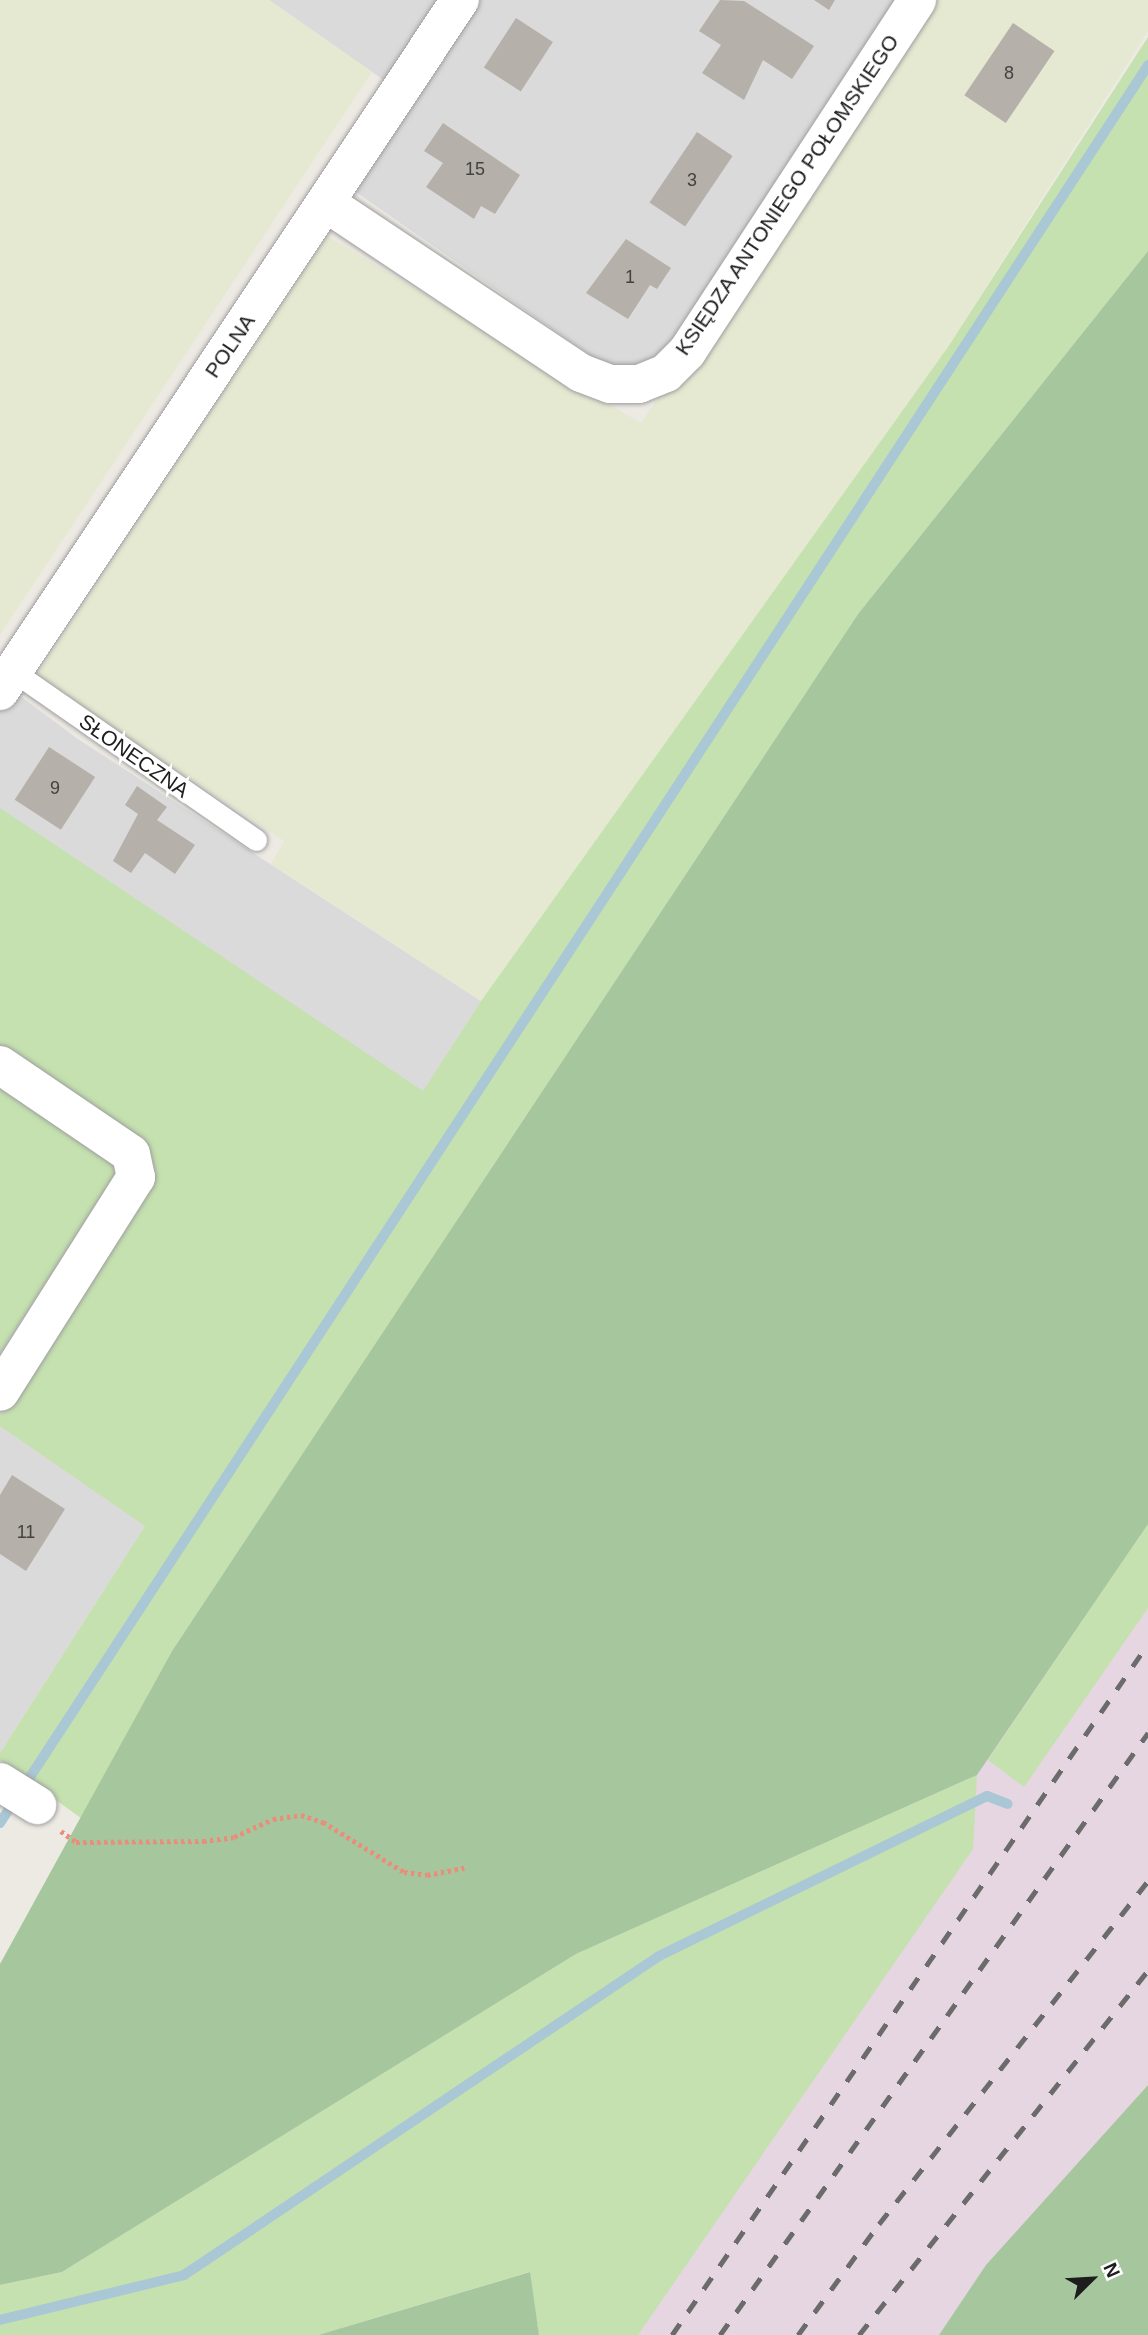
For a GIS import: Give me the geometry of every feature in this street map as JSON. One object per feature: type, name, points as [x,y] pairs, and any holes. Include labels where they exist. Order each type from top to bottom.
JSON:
[{"type":"street","name":"POLNA","points":[[7,681],[460,0]]},
{"type":"street","name":"KSIĘDZA ANTONIEGO POŁOMSKIEGO","points":[[326,203],[581,373],[610,384],[639,384],[666,373],[687,352],[917,0]]},
{"type":"street","points":[[0,1065],[131,1154],[136,1177],[0,1392]]},
{"type":"lane","name":"SŁONECZNA","points":[[7,681],[256,840]]},
{"type":"path","points":[[15,1791],[76,1842],[234,1837],[273,1819],[301,1815],[323,1822],[404,1872],[428,1875],[464,1868]]},
{"type":"shaded area","points":[[269,0],[911,0],[650,397],[346,185],[405,95]]},
{"type":"shaded area","points":[[0,681],[78,739],[481,1001],[0,1753]]},
{"type":"shaded area","points":[[1148,1511],[1148,2085],[987,2265],[939,2335],[598,2335]]},
{"type":"green space","points":[[0,0],[269,0],[372,72],[0,635]]},
{"type":"green space","points":[[926,0],[1148,0],[1148,31],[948,347],[481,1001],[271,864],[284,841],[36,676],[327,236],[641,423]]},
{"type":"green space","points":[[1148,37],[1148,251],[858,614],[172,1651],[81,1818],[0,1760],[0,1753],[145,1526],[0,1426],[0,1416],[151,1178],[0,1050],[0,808],[423,1091],[481,1001],[948,347]]},
{"type":"green space","points":[[1148,251],[1148,1524],[977,1775],[576,1954],[62,2272],[0,2285],[0,1964],[172,1651],[858,614]]},
{"type":"green space","points":[[0,1081],[94,1145],[118,1171],[0,1353]]},
{"type":"green space","points":[[1148,1524],[1148,1608],[1024,1787],[988,1760]]},
{"type":"green space","points":[[977,1775],[973,1849],[638,2335],[539,2335],[529,2272],[318,2335],[0,2335],[0,2285],[62,2272],[576,1954]]},
{"type":"green space","points":[[1148,2085],[1148,2335],[939,2335],[986,2265]]},
{"type":"green space","points":[[530,2272],[539,2335],[318,2335]]},
{"type":"building","points":[[720,0],[744,1],[814,46],[792,79],[763,60],[744,100],[702,73],[721,45],[699,31]]},
{"type":"building","points":[[814,0],[835,0],[829,10]]},
{"type":"building","points":[[516,18],[553,42],[521,91],[484,67]]},
{"type":"building","points":[[1013,23],[1054,51],[1006,123],[964,95]]},
{"type":"building","points":[[443,123],[520,175],[495,214],[481,206],[474,219],[426,187],[443,163],[424,151]]},
{"type":"building","points":[[697,132],[733,156],[685,227],[649,202]]},
{"type":"building","points":[[626,239],[671,268],[657,289],[650,285],[628,319],[586,293]]},
{"type":"building","points":[[49,747],[95,777],[61,830],[15,800]]},
{"type":"building","points":[[137,786],[167,807],[157,820],[195,845],[175,874],[145,853],[131,873],[113,861],[138,814],[125,805]]},
{"type":"building","points":[[12,1475],[65,1509],[26,1571],[0,1554],[0,1495]]},
{"type":"waterway","points":[[0,1823],[1148,65]]},
{"type":"waterway","points":[[0,2320],[184,2275],[659,1956],[987,1796],[1008,1804]]},
{"type":"railway","points":[[672,2335],[1148,1644]]},
{"type":"railway","points":[[720,2335],[1148,1733]]},
{"type":"railway","points":[[798,2335],[879,2224],[1148,1881]]},
{"type":"railway","points":[[859,2335],[1148,1970]]}]
